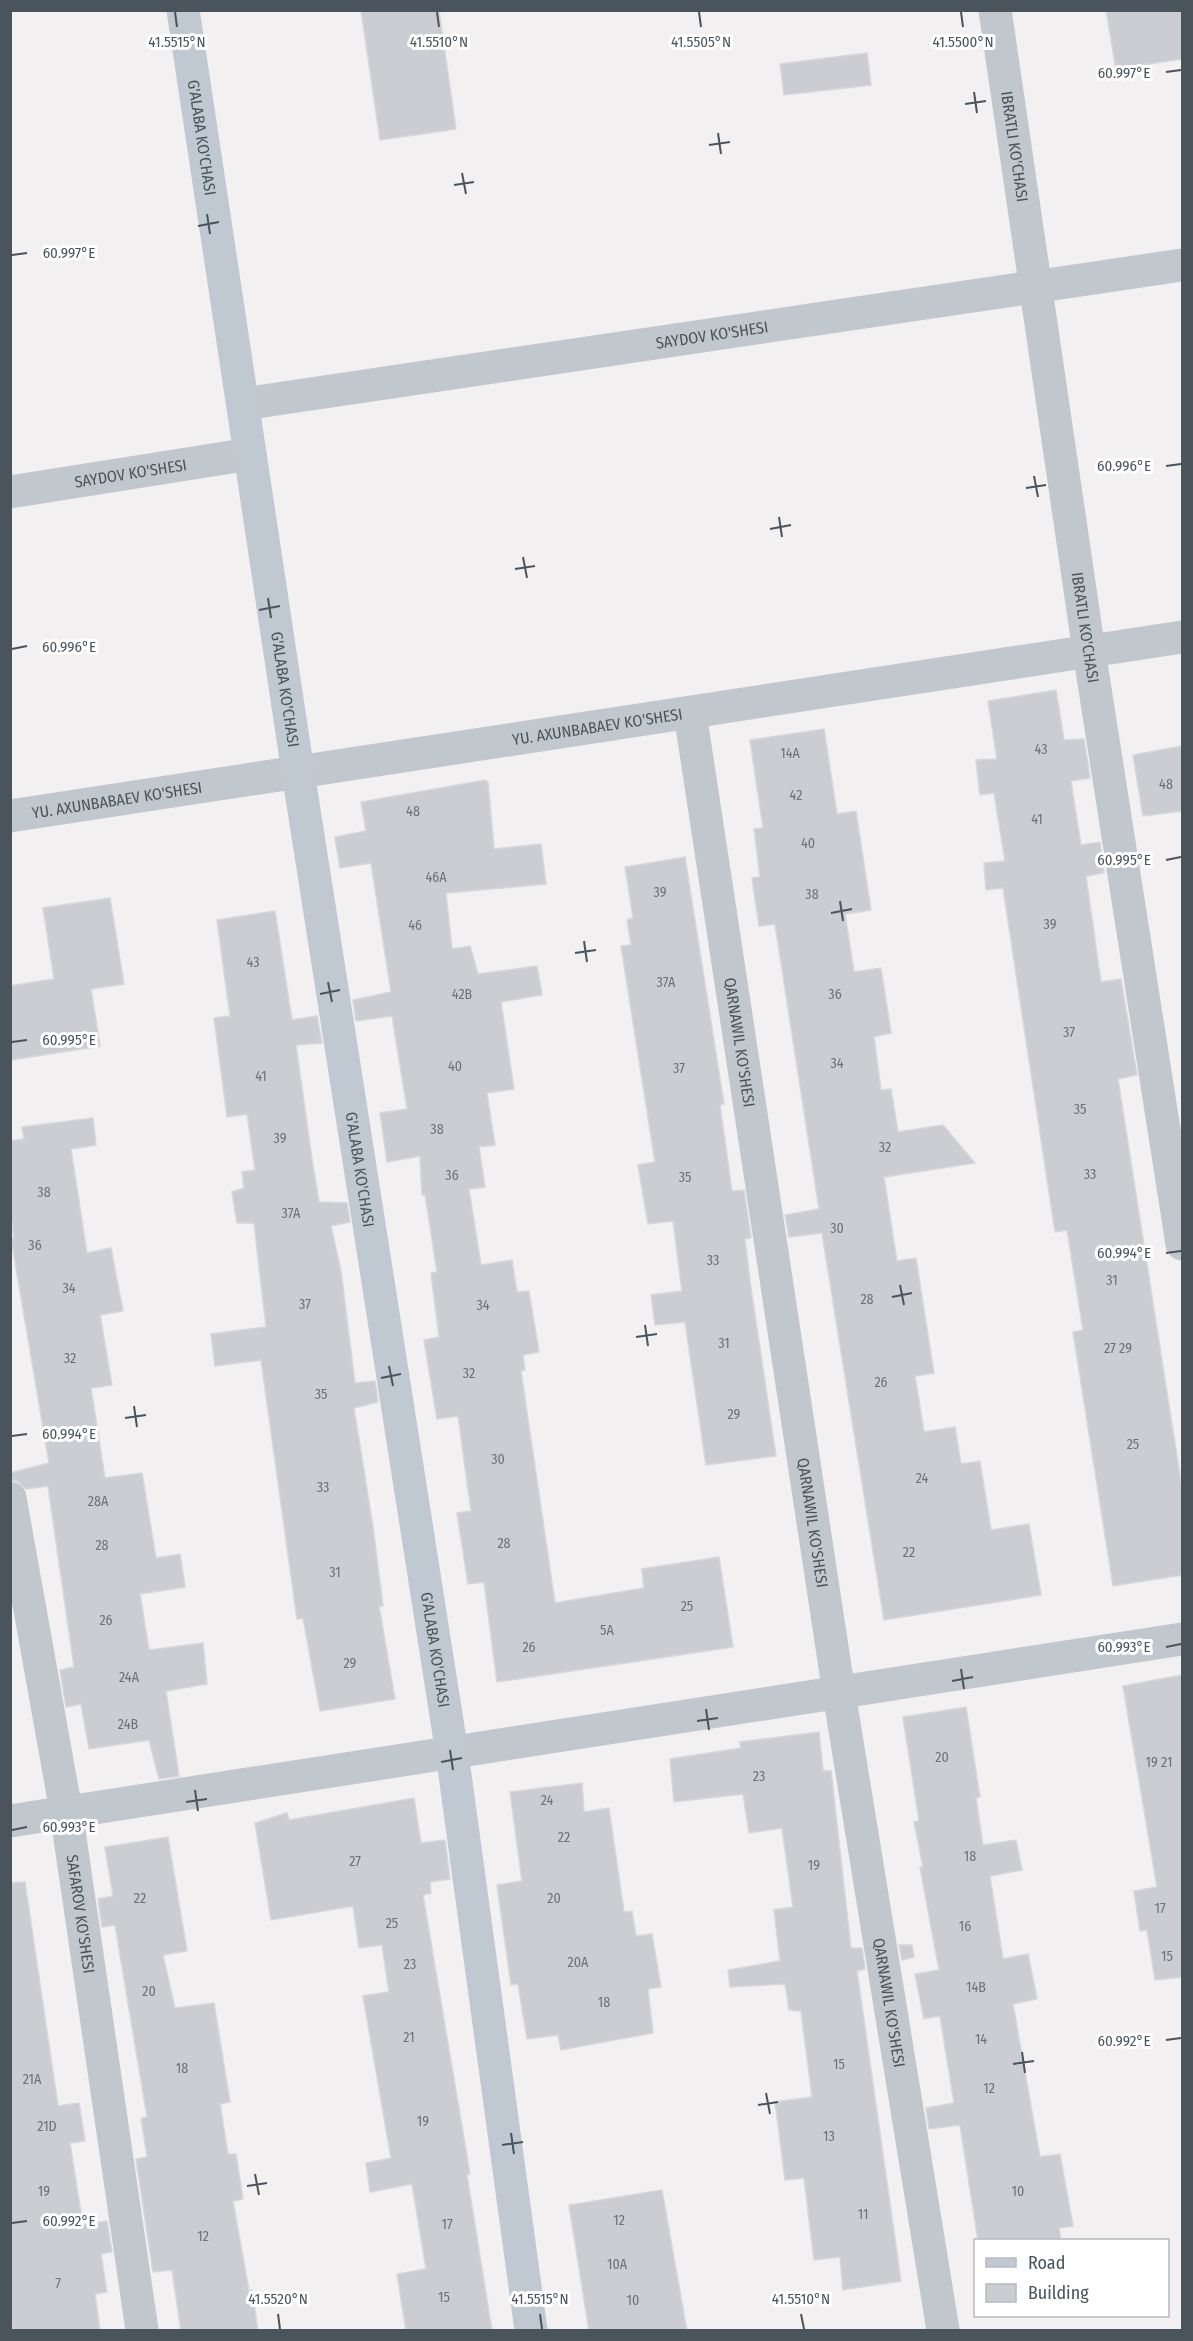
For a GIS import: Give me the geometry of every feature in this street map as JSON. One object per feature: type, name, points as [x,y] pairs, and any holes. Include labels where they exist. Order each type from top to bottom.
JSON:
[{"type":"street","name":"G'ALABA KO'CHASI","points":[[183,10],[298,772],[452,1753],[531,2331]]},
{"type":"street","name":"IBRATLI KO'CHASI","points":[[995,10],[1089,651],[1182,1244]]},
{"type":"street","name":"SAYDOV KO'SHESI","points":[[243,404],[1182,265]]},
{"type":"street","name":"SAYDOV KO'SHESI","points":[[10,492],[250,454]]},
{"type":"street","name":"YU. AXUNBABAEV KO'SHESI","points":[[10,816],[1182,637]]},
{"type":"street","name":"QARNAWIL KO'SHESI","points":[[690,713],[839,1693],[944,2331]]},
{"type":"street","name":"SAFAROV KO'SHESI","points":[[10,1498],[66,1811],[142,2331]]},
{"type":"street","points":[[10,1821],[1182,1639]]},
{"type":"building","points":[[361,10],[439,10],[456,129],[380,140]]},
{"type":"building","points":[[1106,10],[1182,10],[1182,59],[1116,69]]},
{"type":"building","points":[[867,53],[871,85],[784,95],[780,64]]},
{"type":"building","points":[[1056,690],[1064,740],[1084,739],[1090,778],[1071,781],[1081,845],[1100,842],[1104,873],[1086,876],[1101,982],[1121,979],[1137,1075],[1118,1079],[1182,1488],[1182,1575],[1113,1586],[1073,1332],[1083,1330],[1067,1230],[1055,1232],[1003,888],[986,890],[984,863],[1005,861],[994,793],[980,795],[976,760],[997,759],[988,701]]},
{"type":"building","points":[[824,729],[837,814],[856,811],[871,910],[845,914],[854,972],[881,968],[891,1033],[874,1037],[881,1090],[891,1089],[898,1132],[943,1125],[975,1163],[884,1177],[897,1261],[916,1258],[934,1373],[915,1376],[924,1432],[955,1427],[961,1464],[980,1461],[991,1530],[1029,1524],[1041,1595],[884,1620],[822,1233],[789,1237],[785,1215],[819,1209],[775,924],[759,926],[752,878],[760,877],[754,829],[763,828],[750,740]]},
{"type":"building","points":[[1182,746],[1182,811],[1143,816],[1133,755]]},
{"type":"building","points":[[485,780],[488,782],[494,849],[541,844],[546,884],[446,893],[452,949],[470,946],[478,974],[537,966],[542,995],[501,1002],[514,1089],[487,1093],[495,1145],[479,1147],[485,1187],[469,1189],[481,1265],[512,1260],[517,1292],[529,1291],[539,1352],[523,1355],[525,1370],[521,1371],[555,1603],[644,1588],[642,1569],[719,1557],[733,1647],[497,1682],[484,1582],[468,1584],[457,1513],[471,1511],[458,1416],[437,1419],[424,1340],[439,1337],[431,1273],[437,1272],[425,1194],[422,1195],[420,1156],[387,1162],[380,1113],[407,1109],[392,1016],[356,1021],[353,1000],[391,992],[371,863],[340,868],[335,837],[366,831],[361,802]]},
{"type":"building","points":[[685,857],[724,1104],[720,1105],[732,1191],[744,1190],[751,1238],[745,1239],[750,1281],[776,1456],[706,1465],[685,1322],[655,1325],[651,1295],[682,1291],[673,1221],[648,1224],[638,1165],[655,1162],[621,946],[631,945],[627,920],[633,918],[625,867]]},
{"type":"building","points":[[110,898],[124,984],[91,989],[100,1046],[10,1060],[10,986],[54,979],[43,908]]},
{"type":"building","points":[[275,911],[292,1020],[317,1016],[322,1043],[296,1045],[319,1202],[347,1203],[350,1222],[331,1226],[341,1271],[355,1383],[375,1381],[378,1402],[354,1408],[383,1606],[379,1606],[395,1699],[320,1711],[303,1618],[297,1619],[261,1360],[215,1366],[211,1334],[266,1327],[254,1223],[237,1223],[232,1192],[244,1188],[242,1172],[255,1170],[247,1114],[227,1117],[214,1018],[230,1016],[217,920]]},
{"type":"building","points":[[93,1118],[96,1145],[71,1149],[87,1253],[111,1248],[123,1311],[100,1315],[112,1385],[91,1388],[105,1478],[142,1473],[156,1558],[180,1554],[185,1587],[140,1594],[149,1650],[203,1643],[207,1684],[166,1691],[179,1776],[159,1779],[149,1740],[89,1749],[81,1704],[66,1707],[60,1670],[74,1667],[48,1486],[26,1489],[17,1481],[10,1480],[10,1473],[49,1463],[11,1238],[14,1238],[10,1208],[10,1141],[24,1139],[22,1127]]},
{"type":"building","points":[[1182,1675],[1182,1977],[1155,1980],[1147,1930],[1140,1931],[1134,1891],[1157,1887],[1123,1686]]},
{"type":"building","points":[[966,1707],[980,1797],[976,1798],[983,1845],[1016,1840],[1022,1870],[990,1876],[1003,1959],[1028,1954],[1037,1999],[1013,2004],[1040,2157],[1060,2154],[1073,2226],[1059,2228],[1061,2239],[978,2239],[960,2125],[929,2129],[926,2108],[954,2103],[940,2016],[924,2019],[915,1974],[939,1970],[920,1867],[923,1867],[914,1822],[919,1821],[903,1717]]},
{"type":"building","points":[[819,1732],[823,1771],[831,1771],[851,1948],[862,1948],[865,1969],[857,1971],[901,2281],[843,2290],[840,2257],[814,2260],[804,2178],[785,2180],[775,2102],[812,2097],[801,2011],[789,2010],[785,1984],[730,1987],[728,1970],[780,1961],[774,1910],[793,1907],[782,1828],[749,1833],[743,1794],[674,1802],[670,1759],[741,1748],[740,1742]]},
{"type":"building","points":[[582,1783],[584,1812],[609,1808],[624,1912],[632,1911],[636,1936],[652,1934],[661,1987],[648,1989],[653,2033],[561,2050],[558,2035],[527,2039],[518,1984],[511,1985],[497,1885],[522,1881],[510,1792]]},
{"type":"building","points":[[414,1798],[421,1843],[445,1840],[450,1879],[430,1882],[431,1893],[423,1895],[470,2174],[467,2175],[492,2331],[406,2331],[397,2274],[426,2269],[412,2184],[370,2192],[366,2163],[391,2158],[363,1996],[389,1992],[382,1945],[359,1948],[353,1906],[271,1920],[255,1823],[287,1813],[289,1820]]},
{"type":"building","points":[[168,1837],[187,1951],[163,1955],[175,2008],[214,2003],[230,2102],[220,2104],[228,2154],[236,2154],[243,2199],[233,2201],[249,2291],[252,2290],[258,2331],[181,2331],[172,2270],[153,2272],[136,2159],[147,2157],[141,2118],[147,2117],[115,1925],[102,1927],[98,1899],[113,1896],[105,1847]]},
{"type":"building","points":[[25,1882],[58,2106],[79,2103],[85,2141],[70,2143],[83,2225],[107,2221],[112,2252],[101,2254],[107,2292],[95,2294],[100,2331],[13,2331],[10,2315],[10,1883]]},
{"type":"building","points":[[899,1945],[912,1945],[914,1957],[902,1960]]},
{"type":"building","points":[[662,2190],[687,2331],[589,2331],[569,2205]]}]
